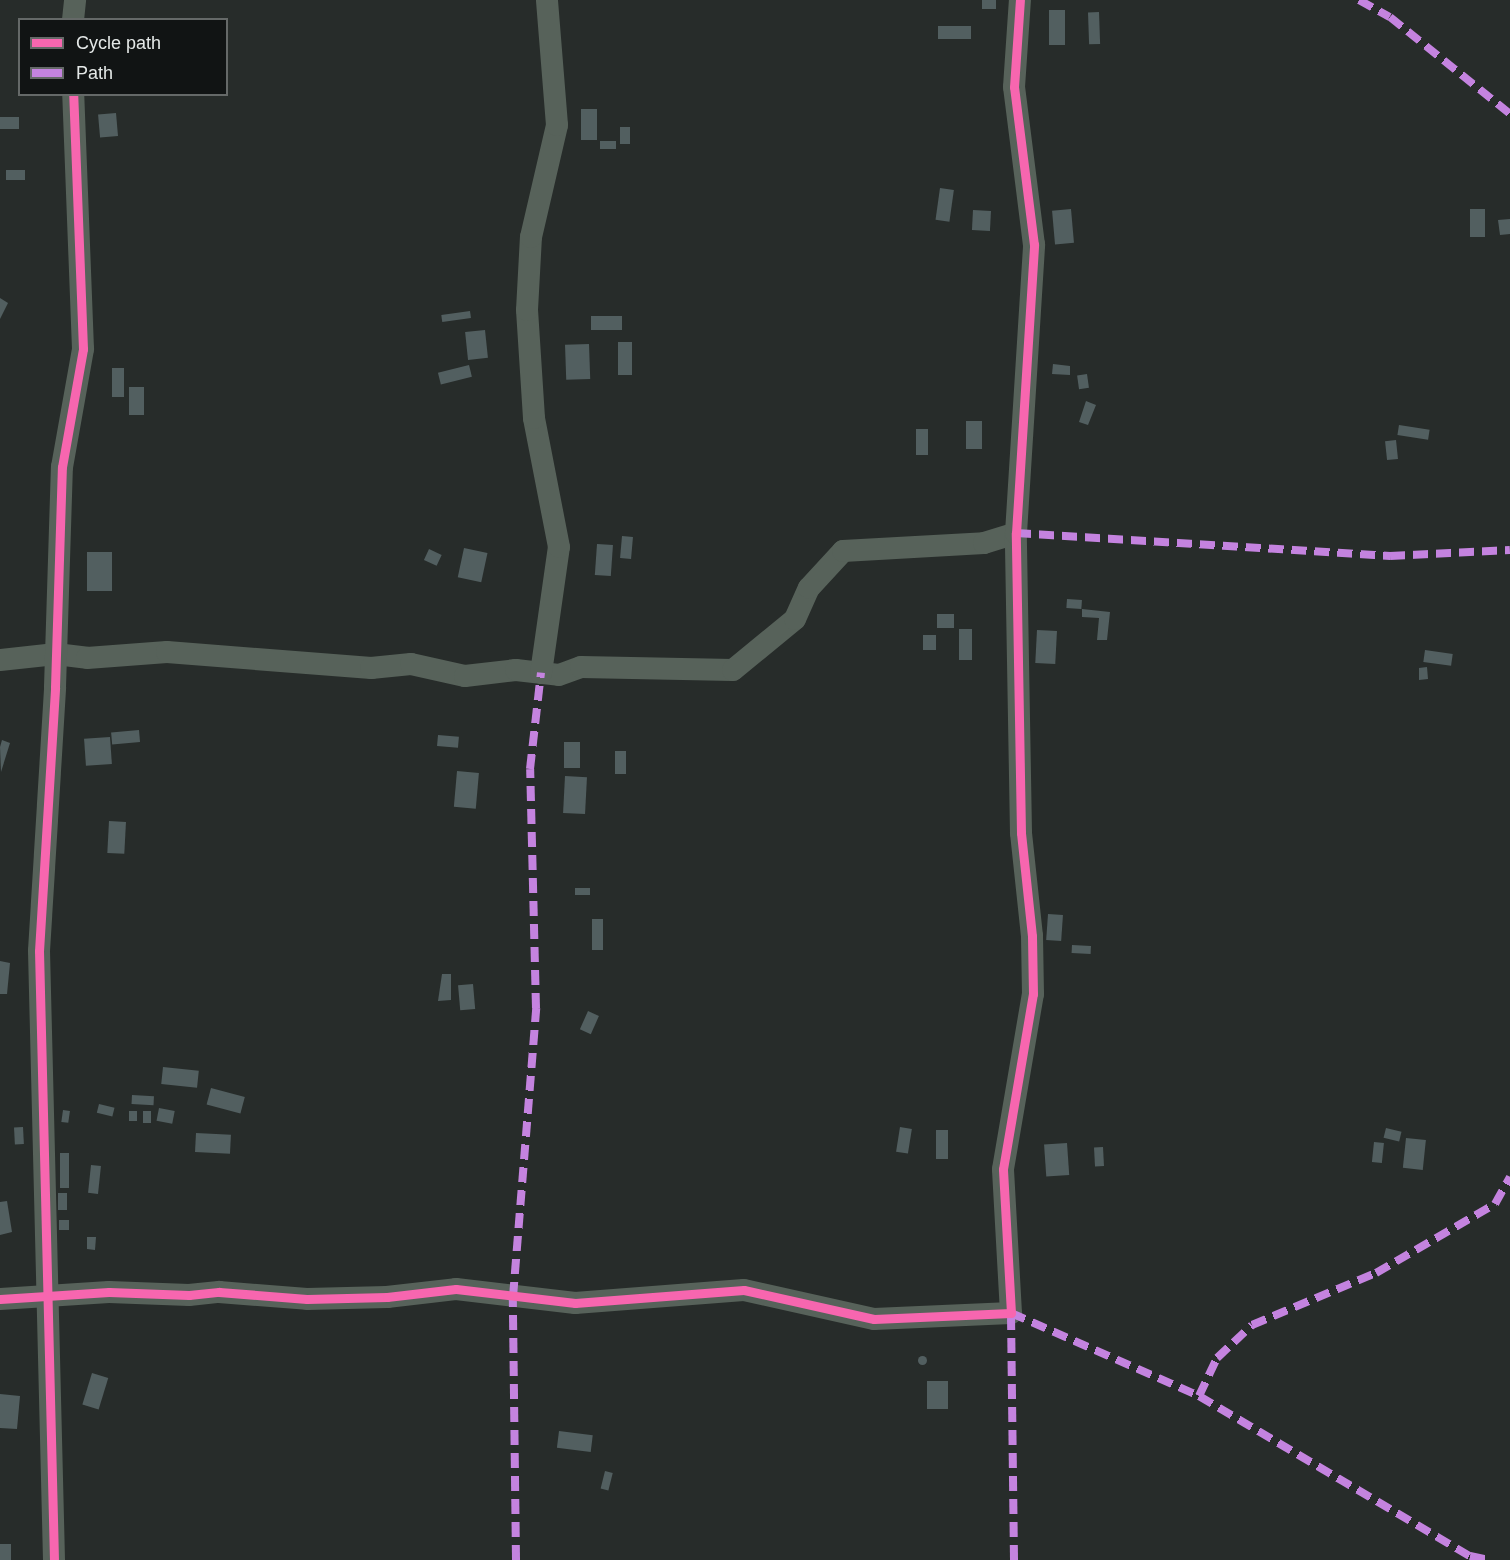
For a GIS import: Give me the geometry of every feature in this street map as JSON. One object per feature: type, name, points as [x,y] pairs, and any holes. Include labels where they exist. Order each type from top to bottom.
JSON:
[{"type":"street","points":[[73,18],[75,0]]},
{"type":"street","points":[[541,674],[560,547],[534,418],[527,310],[531,237],[557,125],[547,0]]},
{"type":"street","points":[[0,1299],[219,1292],[307,1299],[387,1297],[456,1289],[575,1303],[744,1290],[874,1319],[1011,1313],[1003,1168],[1033,994],[1032,936],[1021,833],[1016,533],[1034,245],[1016,109],[1020,0]]},
{"type":"street","points":[[54,1560],[46,1296],[45,1086],[39,951],[56,654],[62,467],[83,349],[73,96]]},
{"type":"street","points":[[0,660],[56,654],[87,658],[201,654],[371,668],[411,663],[465,676],[516,670],[559,675],[581,667],[733,670],[795,619],[808,588],[843,551],[984,543],[1016,533]]},
{"type":"building","points":[[982,0],[996,0],[996,9],[982,9]]},
{"type":"building","points":[[1049,10],[1065,10],[1065,45],[1049,45]]},
{"type":"building","points":[[1088,12],[1099,12],[1100,44],[1089,44]]},
{"type":"building","points":[[938,26],[971,26],[971,39],[938,39]]},
{"type":"building","points":[[581,109],[597,109],[597,140],[581,140]]},
{"type":"building","points":[[116,113],[118,136],[100,137],[98,115]]},
{"type":"building","points":[[0,117],[19,117],[19,129],[0,129]]},
{"type":"building","points":[[620,127],[630,127],[630,144],[620,144]]},
{"type":"building","points":[[600,141],[616,141],[616,149],[600,149]]},
{"type":"building","points":[[6,170],[25,170],[25,180],[6,180]]},
{"type":"building","points":[[940,188],[954,190],[949,222],[936,220]]},
{"type":"building","points":[[1071,209],[1074,243],[1055,245],[1052,211]]},
{"type":"building","points":[[1470,209],[1485,209],[1485,237],[1470,237]]},
{"type":"building","points":[[973,210],[991,211],[990,231],[972,230]]},
{"type":"building","points":[[1510,219],[1510,234],[1500,235],[1498,220]]},
{"type":"building","points":[[0,298],[8,303],[0,319]]},
{"type":"building","points":[[470,311],[471,318],[442,322],[441,315]]},
{"type":"building","points":[[591,316],[622,316],[622,330],[591,330]]},
{"type":"building","points":[[485,330],[488,358],[468,360],[465,332]]},
{"type":"building","points":[[618,342],[632,342],[632,375],[618,375]]},
{"type":"building","points":[[589,344],[590,379],[566,380],[565,345]]},
{"type":"building","points":[[1053,364],[1070,366],[1070,375],[1052,374]]},
{"type":"building","points":[[469,365],[472,377],[441,384],[438,373]]},
{"type":"building","points":[[112,368],[124,368],[124,397],[112,397]]},
{"type":"building","points":[[1087,374],[1089,388],[1079,389],[1077,375]]},
{"type":"building","points":[[129,387],[144,387],[144,415],[129,415]]},
{"type":"building","points":[[1086,401],[1096,405],[1088,425],[1079,422]]},
{"type":"building","points":[[966,421],[982,421],[982,449],[966,449]]},
{"type":"building","points":[[1399,425],[1430,430],[1428,440],[1397,435]]},
{"type":"building","points":[[916,429],[928,429],[928,455],[916,455]]},
{"type":"building","points":[[1396,440],[1398,459],[1387,460],[1385,441]]},
{"type":"building","points":[[622,536],[633,537],[631,559],[620,558]]},
{"type":"building","points":[[597,544],[613,545],[611,576],[595,575]]},
{"type":"building","points":[[464,548],[487,553],[481,582],[458,577]]},
{"type":"building","points":[[429,549],[442,555],[437,566],[424,560]]},
{"type":"building","points":[[87,552],[112,552],[112,591],[87,591]]},
{"type":"building","points":[[1067,599],[1082,600],[1081,609],[1066,608]]},
{"type":"building","points":[[1082,609],[1110,612],[1107,640],[1097,640],[1099,618],[1082,617]]},
{"type":"building","points":[[937,614],[954,614],[954,628],[937,628]]},
{"type":"building","points":[[959,629],[972,629],[972,660],[959,660]]},
{"type":"building","points":[[1037,630],[1057,631],[1055,664],[1035,663]]},
{"type":"building","points":[[923,635],[936,635],[936,650],[923,650]]},
{"type":"building","points":[[1425,650],[1453,654],[1451,666],[1423,662]]},
{"type":"building","points":[[1427,667],[1428,679],[1419,680],[1419,668]]},
{"type":"building","points":[[139,730],[140,742],[112,744],[111,732]]},
{"type":"building","points":[[438,735],[459,737],[458,748],[437,746]]},
{"type":"building","points":[[110,737],[112,764],[86,766],[84,739]]},
{"type":"building","points":[[2,740],[10,743],[1,772],[0,747]]},
{"type":"building","points":[[564,742],[580,742],[580,768],[564,768]]},
{"type":"building","points":[[615,751],[626,751],[626,774],[615,774]]},
{"type":"building","points":[[457,771],[479,773],[476,809],[454,807]]},
{"type":"building","points":[[565,776],[587,777],[585,814],[563,813]]},
{"type":"building","points":[[109,821],[126,822],[124,854],[107,853]]},
{"type":"building","points":[[575,888],[590,888],[590,895],[575,895]]},
{"type":"building","points":[[1048,914],[1063,915],[1061,941],[1046,940]]},
{"type":"building","points":[[592,919],[603,919],[603,950],[592,950]]},
{"type":"building","points":[[1072,945],[1091,946],[1091,954],[1072,953]]},
{"type":"building","points":[[0,961],[10,963],[7,994],[0,994]]},
{"type":"building","points":[[442,974],[451,974],[451,1000],[438,1001]]},
{"type":"building","points":[[473,984],[475,1009],[460,1010],[458,985]]},
{"type":"building","points":[[588,1011],[599,1016],[591,1034],[580,1029]]},
{"type":"building","points":[[163,1067],[199,1071],[197,1088],[161,1084]]},
{"type":"building","points":[[211,1088],[245,1097],[240,1113],[207,1104]]},
{"type":"building","points":[[132,1095],[154,1096],[153,1105],[132,1104]]},
{"type":"building","points":[[99,1104],[115,1108],[112,1117],[97,1113]]},
{"type":"building","points":[[159,1108],[175,1111],[172,1124],[157,1121]]},
{"type":"building","points":[[63,1110],[70,1111],[68,1123],[61,1122]]},
{"type":"building","points":[[129,1111],[137,1111],[137,1121],[129,1121]]},
{"type":"building","points":[[143,1111],[151,1111],[151,1123],[143,1123]]},
{"type":"building","points":[[14,1127],[23,1127],[24,1144],[15,1144]]},
{"type":"building","points":[[900,1127],[912,1129],[908,1154],[896,1152]]},
{"type":"building","points":[[1386,1128],[1402,1132],[1399,1142],[1384,1138]]},
{"type":"building","points":[[936,1130],[948,1130],[948,1159],[936,1159]]},
{"type":"building","points":[[196,1133],[231,1135],[230,1154],[195,1152]]},
{"type":"building","points":[[1406,1138],[1426,1140],[1423,1170],[1403,1168]]},
{"type":"building","points":[[1374,1142],[1384,1143],[1382,1163],[1372,1162]]},
{"type":"building","points":[[1067,1143],[1069,1175],[1046,1177],[1044,1145]]},
{"type":"building","points":[[1094,1147],[1103,1147],[1104,1166],[1095,1166]]},
{"type":"building","points":[[60,1153],[69,1153],[69,1188],[60,1188]]},
{"type":"building","points":[[91,1165],[101,1166],[98,1194],[88,1193]]},
{"type":"building","points":[[58,1193],[67,1193],[67,1210],[58,1210]]},
{"type":"building","points":[[7,1201],[12,1232],[0,1235],[0,1202]]},
{"type":"building","points":[[59,1220],[69,1220],[69,1230],[59,1230]]},
{"type":"building","points":[[87,1237],[96,1237],[95,1250],[87,1249]]},
{"type":"building","points":[[922,1356],[926,1360],[922,1364],[918,1360]]},
{"type":"building","points":[[92,1373],[108,1378],[99,1410],[82,1405]]},
{"type":"building","points":[[927,1381],[948,1381],[948,1409],[927,1409]]},
{"type":"building","points":[[0,1394],[20,1396],[17,1429],[0,1428]]},
{"type":"building","points":[[559,1431],[593,1435],[591,1452],[557,1448]]},
{"type":"building","points":[[605,1471],[613,1473],[608,1490],[601,1488]]},
{"type":"building","points":[[0,1544],[11,1544],[11,1560],[0,1560]]},
{"type":"marked path","points":[[1359,0],[1390,17],[1510,114]]},
{"type":"marked path","points":[[1016,533],[1390,556],[1510,550]]},
{"type":"marked path","points":[[516,1560],[513,1297],[536,1008],[530,769],[541,673]]},
{"type":"marked path","points":[[1199,1396],[1217,1358],[1252,1325],[1376,1273],[1495,1204],[1510,1177]]},
{"type":"marked path","points":[[1014,1560],[1011,1313],[1199,1396],[1470,1556],[1489,1560]]},
{"type":"cycle path","points":[[0,1299],[109,1292],[189,1295],[219,1292],[307,1299],[387,1297],[456,1289],[575,1303],[744,1290],[874,1319],[1011,1313],[1003,1169],[1033,994],[1032,936],[1021,833],[1016,533],[1034,245],[1014,87],[1020,0]]},
{"type":"cycle path","points":[[54,1560],[39,951],[55,687],[62,467],[83,349],[73,96]]}]
